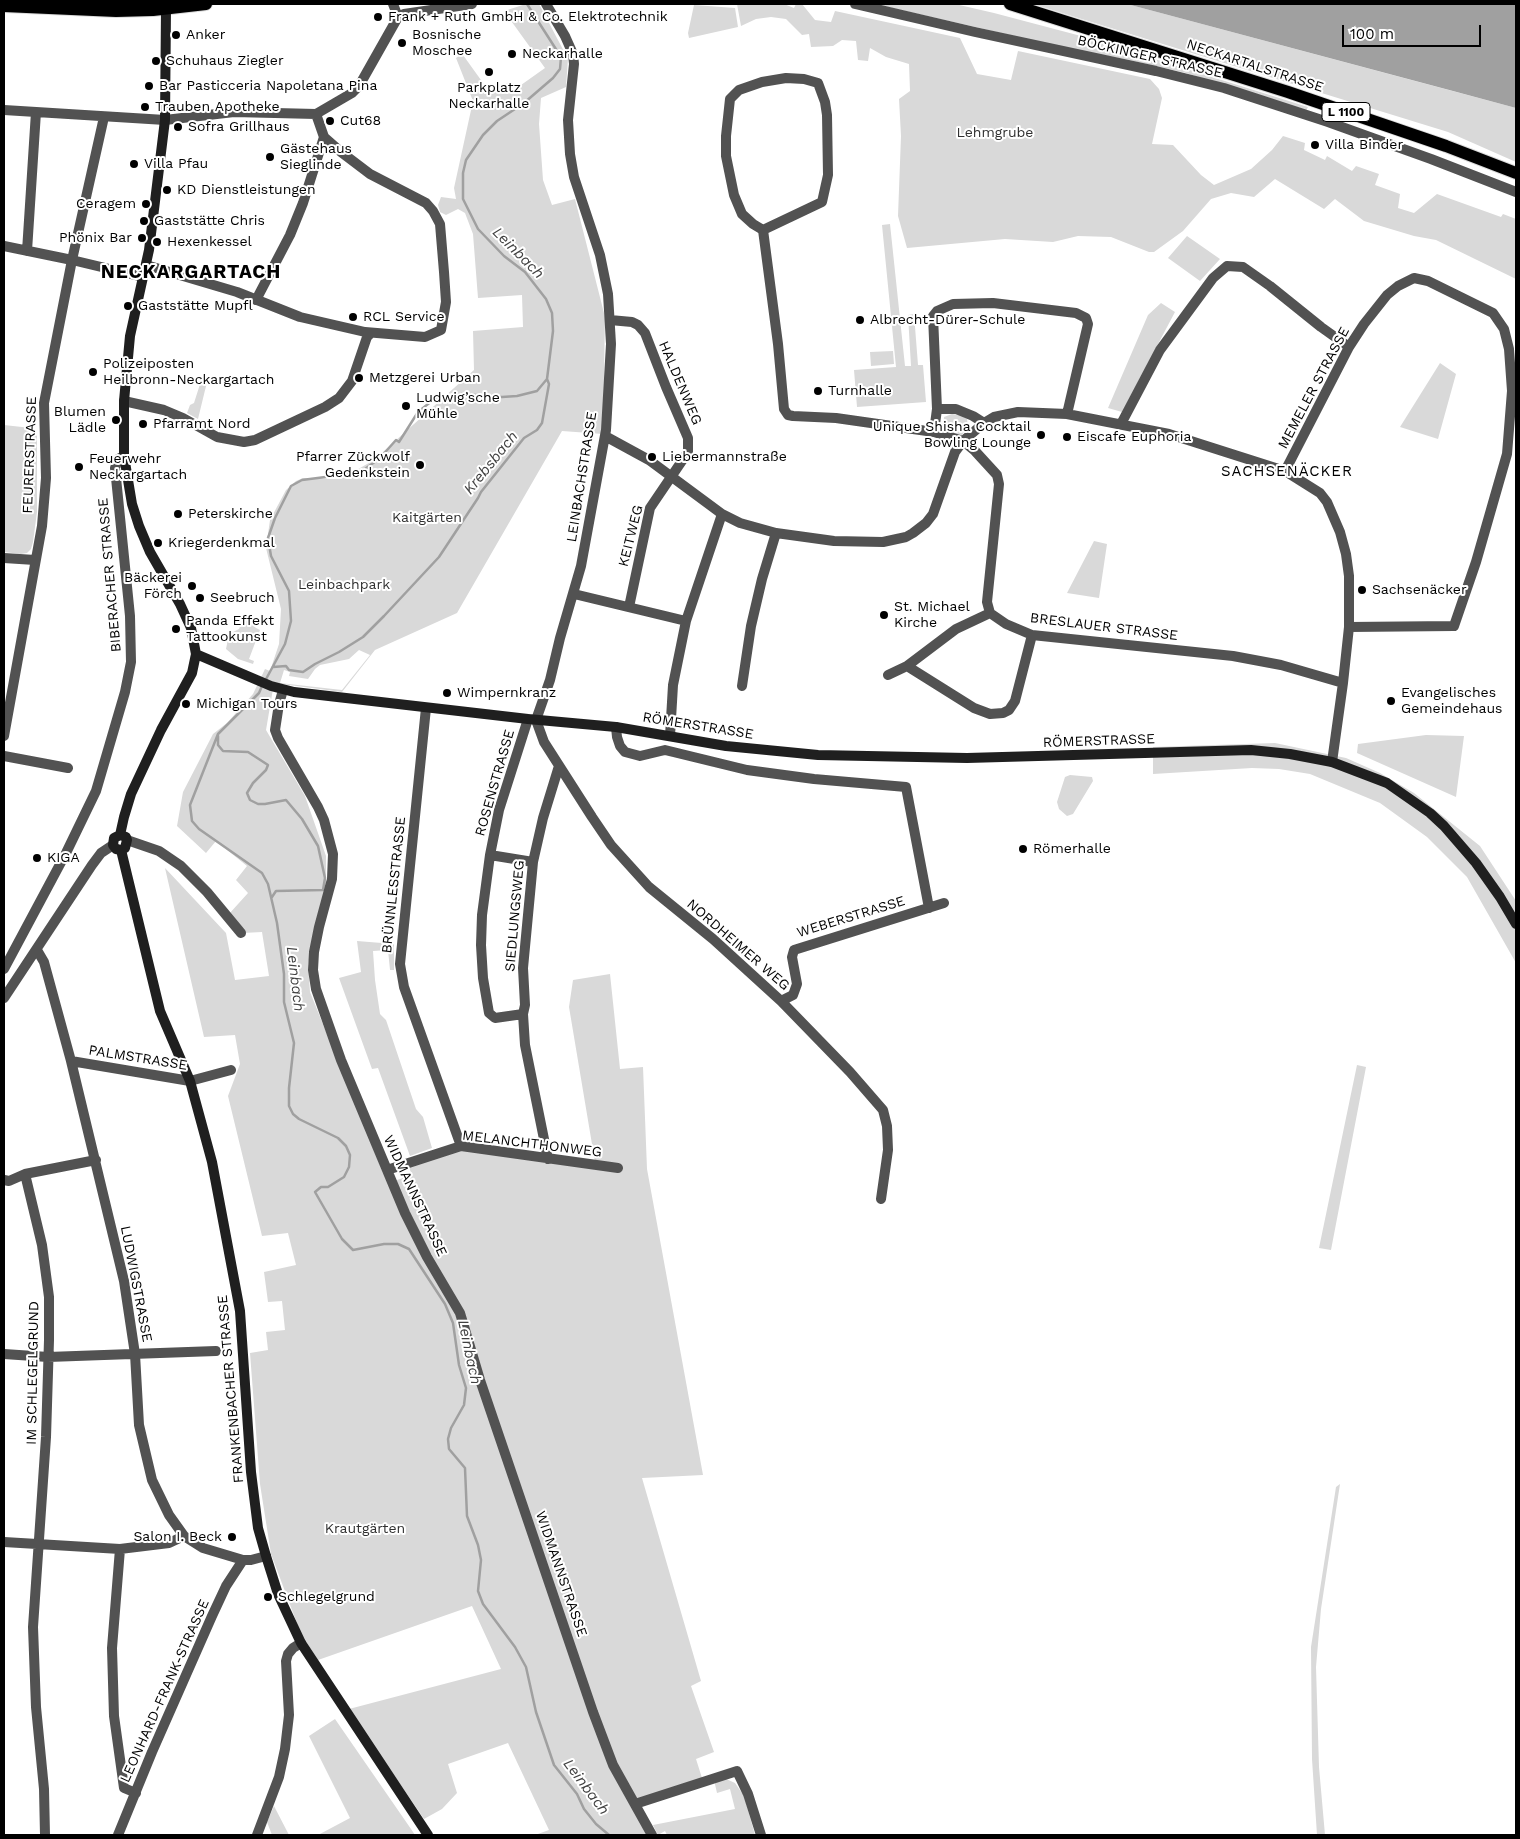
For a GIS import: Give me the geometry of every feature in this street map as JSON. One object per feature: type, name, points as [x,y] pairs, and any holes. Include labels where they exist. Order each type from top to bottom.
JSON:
[{"type":"main road","points":[[34,7],[125,4]]},
{"type":"main road","points":[[4,6],[116,11],[206,4]]},
{"type":"main road","name":"NECKARTALSTRASSE","points":[[1010,4],[1297,95],[1446,146],[1516,173]]},
{"type":"main road","points":[[117,848],[125,848],[127,844],[124,837],[124,817],[135,787],[164,722],[192,673],[196,654],[191,628],[180,604],[150,552],[132,504],[124,456],[124,401],[131,324],[146,265],[152,228],[164,120],[165,6]]},
{"type":"main road","name":"RÖMERSTRASSE","points":[[196,654],[270,686],[332,698],[532,720],[616,727],[726,746],[818,755],[967,758],[1251,750],[1290,754],[1332,762],[1387,783],[1430,813],[1444,826],[1476,863],[1516,924]]},
{"type":"main road","name":"FRANKENBACHER STRASSE","points":[[117,848],[160,1011],[190,1081],[212,1162],[240,1311],[251,1472],[258,1528],[266,1556],[278,1594],[301,1643],[428,1835]]},
{"type":"street","points":[[393,4],[398,18]]},
{"type":"street","points":[[4,110],[164,120],[234,112],[316,114],[352,93],[359,86],[398,18],[404,14],[472,4]]},
{"type":"street","name":"LEINBACHSTRASSE","points":[[532,720],[550,680],[581,566],[605,436],[611,344],[608,294],[600,255],[574,177],[570,154],[568,120],[573,81],[573,54],[565,36],[546,4]]},
{"type":"street","name":"BÖCKINGER STRASSE","points":[[855,4],[1224,88],[1328,122],[1516,192]]},
{"type":"street","points":[[786,78],[804,79],[818,83],[825,102],[827,116],[828,175],[822,202],[763,230],[742,214],[734,195],[726,156],[730,99],[739,90],[762,82],[786,78]]},
{"type":"street","points":[[27,251],[36,112]]},
{"type":"street","points":[[146,265],[237,292],[300,317],[372,333],[425,337],[442,330],[446,302],[444,272],[440,224],[433,212],[426,203],[370,174],[324,137],[316,114]]},
{"type":"street","name":"FEURERSTRASSE","points":[[4,736],[42,526],[46,478],[44,403],[72,260],[104,117]]},
{"type":"street","points":[[256,300],[290,235],[303,203],[324,137]]},
{"type":"street","points":[[763,230],[778,344],[783,402],[784,409],[788,415],[836,418],[934,432],[963,441],[997,475],[999,484],[987,602],[990,613],[956,629],[907,666],[888,675]]},
{"type":"street","points":[[4,246],[143,277]]},
{"type":"street","points":[[1121,424],[1160,350],[1213,278],[1227,266],[1243,266],[1349,347]]},
{"type":"street","name":"MEMELER STRASSE","points":[[1285,471],[1349,347],[1387,295],[1404,282],[1414,278],[1428,280],[1493,313],[1504,329],[1509,349],[1512,391],[1506,457],[1476,562],[1454,626],[1348,627]]},
{"type":"street","points":[[934,432],[938,409],[933,316],[937,311],[953,304],[993,303],[1076,313],[1086,318],[1088,324],[1067,414]]},
{"type":"street","name":"HALDENWEG","points":[[610,320],[632,322],[638,325],[645,333],[688,438],[688,452],[670,477]]},
{"type":"street","points":[[124,401],[164,410],[217,437],[244,442],[255,440],[325,407],[339,398],[352,381],[367,337],[372,333]]},
{"type":"street","points":[[938,409],[956,409],[972,416],[981,425]]},
{"type":"street","points":[[605,436],[649,460],[722,514],[740,523],[776,534],[834,541],[883,542],[906,537],[926,523],[933,514],[956,452],[963,441],[981,425],[994,417],[1018,412],[1067,414],[1174,435],[1285,471],[1320,493],[1327,502],[1338,525],[1350,576],[1343,684],[1332,762]]},
{"type":"street","name":"BIBERACHER STRASSE","points":[[4,969],[70,846],[96,791],[125,692],[131,662],[130,616],[115,468],[118,459],[124,456]]},
{"type":"street","name":"KEITWEG","points":[[628,607],[650,508],[670,477]]},
{"type":"street","points":[[670,736],[673,685],[686,621],[722,514]]},
{"type":"street","points":[[742,686],[751,626],[762,579],[776,534]]},
{"type":"street","points":[[4,558],[35,560]]},
{"type":"street","points":[[574,594],[686,621]]},
{"type":"street","name":"BRESLAUER STRASSE","points":[[990,613],[1006,624],[1032,635],[1233,656],[1281,666],[1343,684]]},
{"type":"street","points":[[907,666],[974,708],[990,714],[1002,714],[1009,710],[1015,701],[1032,635]]},
{"type":"street","name":"WIDMANNSTRASSE","points":[[283,690],[279,704],[276,730],[278,738],[318,807],[324,820],[333,854],[332,879],[314,952],[313,970],[316,989],[341,1060],[405,1213],[427,1257],[460,1313],[480,1380],[593,1712],[613,1765],[652,1835]]},
{"type":"street","name":"BRÜNNLESSTRASSE","points":[[426,708],[400,964],[404,987],[461,1146]]},
{"type":"street","name":"NORDHEIMER WEG","points":[[532,720],[559,766],[611,844],[649,887],[713,939],[781,1001],[850,1072],[882,1110],[888,1126],[888,1150],[881,1199]]},
{"type":"street","name":"ROSENSTRASSE","points":[[523,1014],[495,1018],[489,1013],[483,978],[481,945],[482,915],[490,855],[499,810],[532,720]]},
{"type":"street","name":"RÖMERSTRASSE","points":[[616,727],[620,746],[625,752],[640,756],[664,750],[747,770],[814,779],[906,787],[929,908]]},
{"type":"street","points":[[4,756],[68,768]]},
{"type":"street","name":"SIEDLUNGSWEG","points":[[548,1159],[526,1054],[522,968],[533,862],[543,818],[559,766]]},
{"type":"street","points":[[124,837],[159,851],[181,866],[207,892],[241,933]]},
{"type":"street","points":[[4,998],[100,854],[117,848]]},
{"type":"street","name":"ROSENSTRASSE","points":[[490,855],[533,862]]},
{"type":"street","name":"WEBERSTRASSE","points":[[781,1001],[792,995],[797,984],[792,957],[794,950],[944,903]]},
{"type":"street","name":"LUDWIGSTRASSE","points":[[37,950],[44,962],[96,1160],[124,1281],[135,1354],[139,1425],[152,1480],[168,1515],[184,1536],[203,1548],[243,1560],[266,1556]]},
{"type":"street","name":"PALMSTRASSE","points":[[70,1061],[190,1081],[231,1070]]},
{"type":"street","name":"MELANCHTHONWEG","points":[[387,1170],[461,1146],[618,1168]]},
{"type":"street","points":[[4,1180],[10,1181],[25,1174],[96,1160]]},
{"type":"street","name":"IM SCHLEGELGRUND","points":[[25,1174],[42,1245],[49,1296],[46,1437],[33,1627],[35,1689],[44,1789],[45,1835]]},
{"type":"street","points":[[4,1354],[48,1357],[216,1351]]},
{"type":"street","points":[[4,1542],[120,1549],[169,1543],[184,1536]]},
{"type":"street","points":[[120,1549],[112,1648],[114,1716],[124,1788],[136,1793]]},
{"type":"street","name":"LEONHARD-FRANK-STRASSE","points":[[118,1835],[226,1586],[243,1560]]},
{"type":"street","points":[[257,1835],[279,1777],[285,1749],[289,1715],[286,1661],[288,1654],[293,1648],[301,1643]]},
{"type":"street","points":[[635,1804],[737,1772],[748,1794],[761,1835]]},
{"type":"green space","points":[[526,4],[539,4],[568,59],[566,87],[541,98],[539,124],[543,180],[552,205],[575,199],[605,317],[603,434],[562,431],[457,613],[375,650],[342,692],[274,683],[266,730],[305,796],[326,856],[326,887],[308,964],[310,992],[383,1173],[394,1181],[412,1175],[408,1165],[461,1148],[596,1168],[569,1007],[573,980],[610,974],[620,1069],[643,1067],[647,1169],[703,1475],[642,1478],[701,1681],[691,1686],[714,1752],[696,1759],[702,1778],[638,1801],[656,1835],[535,1835],[549,1830],[508,1743],[448,1764],[457,1793],[442,1809],[424,1819],[349,1709],[501,1669],[472,1606],[318,1660],[301,1634],[271,1554],[260,1484],[250,1353],[268,1350],[266,1332],[285,1330],[282,1301],[268,1302],[264,1272],[296,1265],[288,1233],[262,1236],[228,1096],[240,1064],[235,1035],[204,1037],[165,868],[226,933],[235,980],[269,976],[262,932],[243,933],[229,914],[248,893],[236,880],[247,866],[216,841],[206,853],[177,826],[183,792],[213,734],[227,723],[253,694],[265,669],[270,671],[279,644],[281,609],[266,548],[270,520],[286,490],[296,481],[303,478],[341,479],[374,460],[474,370],[473,331],[523,327],[522,295],[478,298],[473,234],[465,213],[458,209],[446,215],[440,212],[438,205],[441,197],[456,199],[454,188],[473,101],[456,58],[471,47],[463,55],[491,94],[509,82],[514,90],[545,68],[504,11]],"holes":[[[359,650],[370,655],[342,690],[280,683],[284,670],[290,672],[289,676],[308,679],[320,665],[349,659]]]},
{"type":"green space","name":"Lehmgrube","points":[[737,4],[784,4],[794,8],[796,4],[802,4],[815,20],[831,22],[835,11],[960,38],[977,74],[1011,80],[1018,51],[1150,79],[1159,89],[1162,98],[1152,144],[1173,145],[1201,175],[1214,185],[1251,169],[1272,150],[1283,136],[1305,143],[1304,150],[1325,160],[1327,156],[1352,171],[1356,166],[1379,174],[1375,185],[1400,194],[1398,208],[1414,213],[1437,194],[1501,217],[1503,214],[1516,219],[1516,279],[1436,240],[1414,236],[1364,221],[1335,199],[1324,209],[1275,179],[1254,197],[1231,193],[1211,199],[1183,231],[1154,252],[1149,252],[1111,237],[1078,236],[1053,242],[1005,239],[907,248],[898,216],[901,136],[899,99],[910,91],[909,64],[886,57],[870,48],[868,61],[858,60],[856,41],[842,40],[833,46],[811,47],[809,34],[802,35],[786,19],[771,17],[756,19],[741,26]]},
{"type":"green space","points":[[875,4],[955,4],[994,13],[1081,36],[1308,107],[1306,111],[1186,73]]},
{"type":"green space","points":[[1033,4],[1127,4],[1516,108],[1516,162],[1448,132]]},
{"type":"green space","points":[[694,5],[735,8],[738,27],[689,38],[688,33]]},
{"type":"green space","points":[[890,224],[905,366],[911,366],[908,315],[914,314],[918,365],[923,365],[926,402],[857,407],[854,370],[896,367],[882,225]]},
{"type":"green space","points":[[1187,236],[1220,259],[1200,281],[1168,258]]},
{"type":"green space","points":[[1161,303],[1175,312],[1122,412],[1108,408],[1148,315]]},
{"type":"green space","points":[[893,351],[894,364],[871,366],[870,352]]},
{"type":"green space","points":[[1440,363],[1456,374],[1438,439],[1400,427]]},
{"type":"green space","points":[[201,381],[207,382],[198,419],[187,413],[190,405],[194,403]]},
{"type":"green space","points":[[952,414],[960,415],[967,419],[968,427],[961,436],[943,430],[944,417]]},
{"type":"green space","points":[[4,425],[31,428],[37,436],[37,512],[33,542],[31,549],[27,553],[21,554],[4,552]]},
{"type":"green space","points":[[1094,541],[1107,544],[1099,598],[1067,593]]},
{"type":"green space","points":[[244,617],[260,630],[249,659],[254,661],[253,664],[238,659],[226,649],[229,634],[239,629]]},
{"type":"green space","points":[[1426,735],[1464,736],[1456,797],[1357,753],[1358,744]]},
{"type":"green space","points":[[1275,743],[1346,758],[1380,773],[1414,793],[1480,846],[1516,901],[1516,963],[1467,877],[1427,837],[1380,803],[1310,774],[1279,769],[1252,768],[1153,774],[1153,747]]},
{"type":"green space","points":[[1070,775],[1092,777],[1093,781],[1073,814],[1067,816],[1059,809],[1057,802],[1065,777]]},
{"type":"green space","points":[[357,941],[394,944],[394,970],[390,970],[388,950],[373,951],[380,1014],[386,1020],[416,1109],[423,1117],[432,1148],[410,1156],[378,1068],[372,1069],[339,978],[361,972]]},
{"type":"green space","points":[[1357,1065],[1366,1067],[1331,1250],[1319,1248]]},
{"type":"green space","points":[[1340,1484],[1321,1609],[1316,1667],[1319,1767],[1325,1835],[1317,1835],[1312,1759],[1311,1647],[1336,1487]]},
{"type":"green space","points":[[335,1719],[415,1835],[318,1835],[350,1818],[309,1736]]},
{"type":"green space","points":[[724,1778],[735,1783],[744,1796],[755,1835],[667,1835],[665,1831],[658,1835],[653,1825],[735,1809],[730,1789],[717,1793],[714,1780]]},
{"type":"green space","points":[[274,1806],[289,1835],[272,1835],[267,1822]]},
{"type":"shaded area","points":[[1127,4],[1516,4],[1516,108],[1453,91]]},
{"type":"waterway","name":"Leinbach","points":[[265,681],[285,644],[291,621],[289,591],[271,556],[268,538],[275,518],[291,486],[302,480],[341,475],[365,469],[380,458],[396,440],[399,442],[418,412],[433,400],[462,394],[502,397],[517,396],[537,391],[547,379],[553,331],[552,313],[546,299],[525,272],[504,256],[478,229],[463,199],[463,173],[466,160],[483,135],[497,121],[524,103],[553,78],[560,69],[561,57],[527,4]]},
{"type":"waterway","name":"Krebsbach","points":[[273,667],[286,666],[289,670],[303,672],[363,637],[384,616],[439,557],[481,492],[524,438],[537,430],[542,423],[549,384],[547,379]]},
{"type":"waterway","name":"Leinbach","points":[[262,686],[259,693],[218,734],[190,805],[192,821],[199,829],[262,873],[268,884],[277,923],[284,974],[284,1002],[294,1043],[289,1106],[293,1114],[299,1119],[338,1138],[346,1146],[350,1155],[349,1167],[344,1177],[328,1187],[321,1187],[315,1192],[342,1239],[353,1250],[384,1244],[398,1244],[409,1249],[445,1304],[453,1323],[459,1365],[466,1388],[464,1405],[451,1428],[448,1439],[449,1449],[465,1468],[467,1516],[478,1545],[481,1560],[478,1591],[483,1604],[515,1647],[526,1667],[536,1712],[554,1765],[577,1794],[584,1809],[596,1824],[609,1835]]},
{"type":"waterway","name":"Leinbach","points":[[218,736],[218,745],[223,751],[248,752],[268,765],[247,793],[250,800],[258,804],[286,800],[302,819],[318,846],[325,878],[323,890],[276,891],[272,897]]},
{"type":"place","name":"Frank + Ruth GmbH & Co. Elektrotechnik","points":[[378,17]]},
{"type":"place","name":"Anker","points":[[176,35]]},
{"type":"place","name":"Bosnische Moschee","points":[[402,43]]},
{"type":"place","name":"Neckarhalle","points":[[512,54]]},
{"type":"place","name":"Schuhaus Ziegler","points":[[156,61]]},
{"type":"place","name":"Parkplatz Neckarhalle","points":[[489,72]]},
{"type":"place","name":"Bar Pasticceria Napoletana Pina","points":[[149,86]]},
{"type":"place","name":"Trauben Apotheke","points":[[145,107]]},
{"type":"place","name":"Cut68","points":[[330,121]]},
{"type":"place","name":"Sofra Grillhaus","points":[[178,127]]},
{"type":"place","name":"Villa Binder","points":[[1315,145]]},
{"type":"place","name":"Gästehaus Sieglinde","points":[[270,157]]},
{"type":"place","name":"Villa Pfau","points":[[134,164]]},
{"type":"place","name":"KD Dienstleistungen","points":[[167,190]]},
{"type":"place","name":"Ceragem","points":[[146,204]]},
{"type":"place","name":"Gaststätte Chris","points":[[144,221]]},
{"type":"place","name":"Phönix Bar","points":[[142,238]]},
{"type":"place","name":"Hexenkessel","points":[[157,242]]},
{"type":"place","name":"Gaststätte Mupfl","points":[[128,306]]},
{"type":"place","name":"RCL Service","points":[[353,317]]},
{"type":"place","name":"Albrecht-Dürer-Schule","points":[[860,320]]},
{"type":"place","name":"Polizeiposten Heilbronn-Neckargartach","points":[[93,372]]},
{"type":"place","name":"Metzgerei Urban","points":[[359,378]]},
{"type":"place","name":"Turnhalle","points":[[818,391]]},
{"type":"place","name":"Ludwig’sche Mühle","points":[[406,406]]},
{"type":"place","name":"Blumen Lädle","points":[[116,420]]},
{"type":"place","name":"Pfarramt Nord","points":[[143,424]]},
{"type":"place","name":"Unique Shisha Cocktail Bowling Lounge","points":[[1041,435]]},
{"type":"place","name":"Eiscafe Euphoria","points":[[1067,437]]},
{"type":"place","name":"Liebermannstraße","points":[[652,457]]},
{"type":"place","name":"Pfarrer Zückwolf Gedenkstein","points":[[420,465]]},
{"type":"place","name":"Feuerwehr Neckargartach","points":[[79,467]]},
{"type":"place","name":"Peterskirche","points":[[178,514]]},
{"type":"place","name":"Kriegerdenkmal","points":[[158,543]]},
{"type":"place","name":"Bäckerei Förch","points":[[192,586]]},
{"type":"place","name":"Sachsenäcker","points":[[1362,590]]},
{"type":"place","name":"Seebruch","points":[[200,598]]},
{"type":"place","name":"St. Michael Kirche","points":[[884,615]]},
{"type":"place","name":"Panda Effekt Tattookunst","points":[[176,629]]},
{"type":"place","name":"Wimpernkranz","points":[[447,693]]},
{"type":"place","name":"Evangelisches Gemeindehaus","points":[[1391,701]]},
{"type":"place","name":"Michigan Tours","points":[[186,704]]},
{"type":"place","name":"Römerhalle","points":[[1023,849]]},
{"type":"place","name":"KIGA","points":[[37,858]]},
{"type":"place","name":"Salon I. Beck","points":[[232,1537]]},
{"type":"place","name":"Schlegelgrund","points":[[268,1597]]},
{"type":"district","name":"NECKARGARTACH","points":[[191,272]]},
{"type":"district","name":"SACHSENÄCKER","points":[[1287,472]]},
{"type":"park label","name":"Kaitgärten","points":[[427,518]]},
{"type":"park label","name":"Leinbachpark","points":[[344,585]]},
{"type":"park label","name":"Krautgärten","points":[[365,1529]]}]
